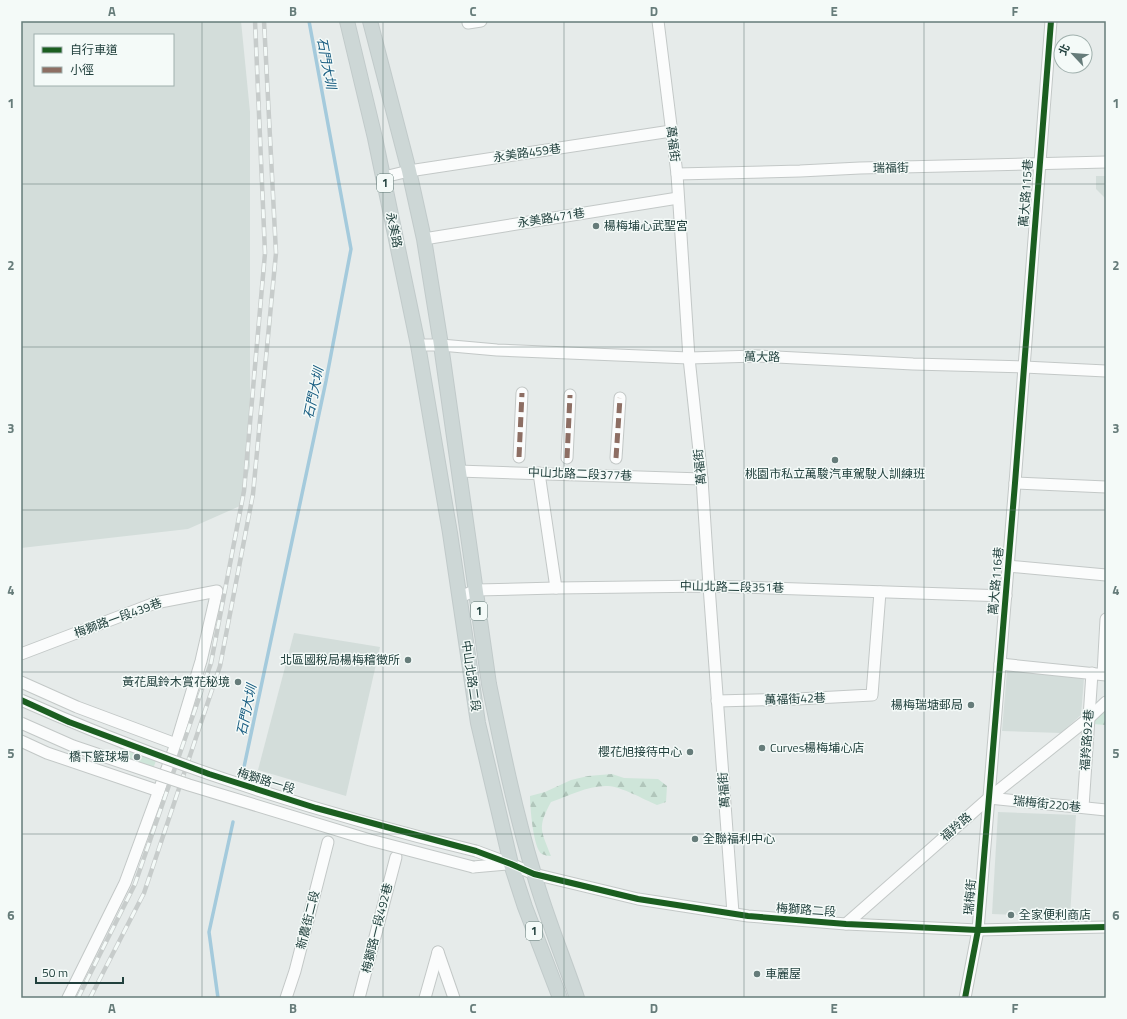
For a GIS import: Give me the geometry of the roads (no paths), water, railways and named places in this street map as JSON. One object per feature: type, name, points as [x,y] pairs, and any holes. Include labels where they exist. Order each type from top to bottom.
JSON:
[{"type":"main road","name":"永美路","points":[[347,21],[384,177],[418,345]]},
{"type":"main road","name":"1","points":[[370,21],[409,171],[424,239],[441,345]]},
{"type":"main road","name":"中山北路二段","points":[[418,345],[450,532],[478,723],[511,864],[525,907],[560,998]]},
{"type":"main road","name":"中山北路二段","points":[[441,345],[489,684],[510,784],[534,874],[577,998]]},
{"type":"street","points":[[468,23],[481,21]]},
{"type":"street","name":"萬福街","points":[[658,21],[677,174],[689,358],[702,479],[708,586],[733,914]]},
{"type":"street","name":"萬大路115巷","points":[[1024,367],[1051,21]]},
{"type":"street","name":"永美路459巷","points":[[384,177],[409,171],[671,131]]},
{"type":"street","name":"瑞福街","points":[[677,174],[1106,162]]},
{"type":"street","name":"永美路471巷","points":[[424,239],[678,198]]},
{"type":"street","name":"萬大路","points":[[418,345],[441,345],[497,350],[689,358],[757,356],[913,364],[1106,371]]},
{"type":"street","name":"萬大路116巷","points":[[989,798],[1024,367]]},
{"type":"street","points":[[519,457],[522,393]]},
{"type":"street","points":[[567,458],[570,395]]},
{"type":"street","points":[[616,458],[620,398]]},
{"type":"street","name":"中山北路二段377巷","points":[[458,471],[702,479]]},
{"type":"street","points":[[538,473],[556,588]]},
{"type":"street","points":[[1015,483],[1106,487]]},
{"type":"street","points":[[1008,566],[1106,575]]},
{"type":"street","name":"中山北路二段351巷","points":[[460,597],[476,590],[708,586],[1006,596]]},
{"type":"street","name":"梅獅路一段439巷","points":[[21,654],[155,603],[217,591],[201,661],[176,744]]},
{"type":"street","name":"萬福街42巷","points":[[717,701],[872,695],[880,592]]},
{"type":"street","name":"福羚路92巷","points":[[1083,807],[1089,718],[1100,674],[1106,620]]},
{"type":"street","points":[[1000,664],[1100,674]]},
{"type":"street","points":[[21,682],[77,707],[176,744],[126,883],[68,998]]},
{"type":"street","name":"梅獅路一段","points":[[21,700],[69,722],[208,774],[316,808],[476,851],[511,864]]},
{"type":"street","name":"福羚路","points":[[846,924],[989,798],[1089,718],[1106,702]]},
{"type":"street","points":[[21,723],[73,746],[189,785],[370,840],[473,867],[511,864]]},
{"type":"street","points":[[21,741],[47,753],[159,791]]},
{"type":"street","name":"瑞梅街220巷","points":[[989,798],[1106,810]]},
{"type":"street","name":"瑞梅街","points":[[965,998],[978,930],[989,798]]},
{"type":"street","name":"新農街二段","points":[[286,998],[296,971],[328,842]]},
{"type":"street","name":"梅獅路一段492巷","points":[[359,998],[396,858]]},
{"type":"street","name":"梅獅路二段","points":[[511,864],[534,874],[638,899],[748,916],[846,924],[978,930],[1106,927]]},
{"type":"street","points":[[425,998],[438,952],[454,998]]},
{"type":"waterway","name":"石門大圳","points":[[244,767],[326,381],[351,249],[309,21]]},
{"type":"waterway","name":"石門大圳","points":[[218,998],[209,932],[233,822]]},
{"type":"railway","points":[[78,998],[135,884],[211,663],[244,491],[265,253],[255,21]]},
{"type":"railway","points":[[90,998],[144,893],[220,666],[253,494],[276,253],[264,21]]},
{"type":"place","name":"楊梅埔心武聖宮","points":[[596,226]]},
{"type":"place","name":"桃園市私立萬駿汽車駕駛人訓練班","points":[[835,460]]},
{"type":"place","name":"北區國稅局楊梅稽徵所","points":[[408,660]]},
{"type":"place","name":"黃花風鈴木賞花秘境","points":[[238,682]]},
{"type":"place","name":"楊梅瑞塘郵局","points":[[971,705]]},
{"type":"place","name":"Curves楊梅埔心店","points":[[762,748]]},
{"type":"place","name":"櫻花旭接待中心","points":[[690,752]]},
{"type":"place","name":"橋下籃球場","points":[[137,757]]},
{"type":"place","name":"全聯福利中心","points":[[695,839]]},
{"type":"place","name":"全家便利商店","points":[[1011,915]]},
{"type":"place","name":"車麗屋","points":[[757,974]]}]
